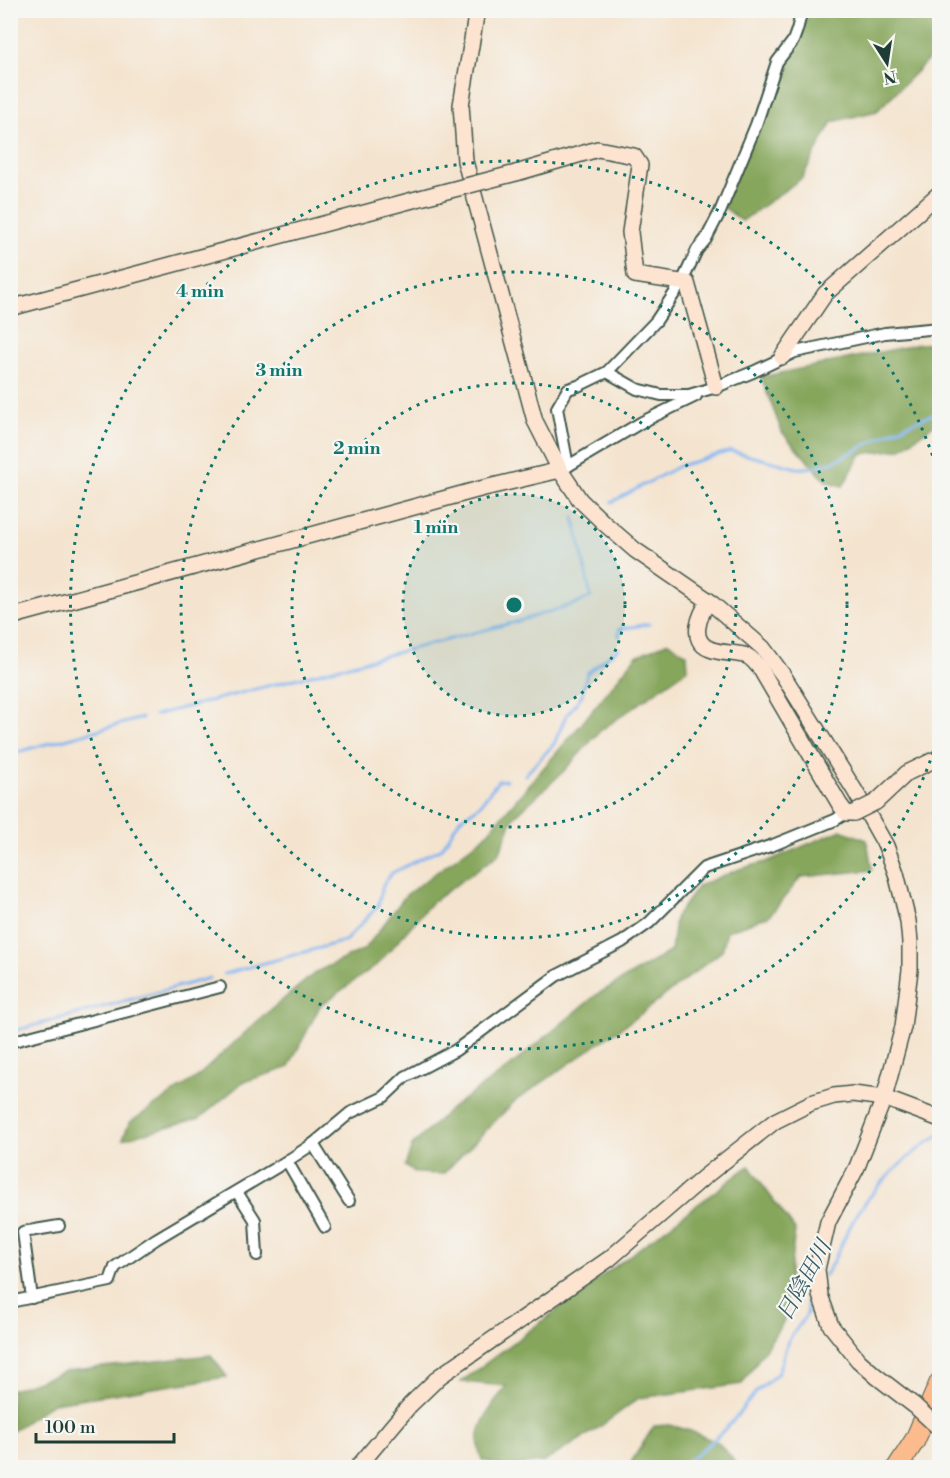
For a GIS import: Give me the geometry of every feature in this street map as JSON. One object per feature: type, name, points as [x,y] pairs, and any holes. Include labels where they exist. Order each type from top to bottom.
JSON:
[{"type":"highway","points":[[897,1467],[915,1440],[939,1382]]},
{"type":"street","points":[[477,10],[461,105],[465,161],[535,421],[564,468],[579,500],[636,550],[709,601],[763,648],[783,675],[855,791],[886,846],[892,864],[908,921],[910,970],[903,1027],[884,1098],[857,1167],[828,1222],[818,1269],[820,1295],[831,1326],[858,1360],[939,1429]]},
{"type":"street","points":[[564,468],[557,408],[568,389],[578,387],[607,372],[656,321],[682,282],[697,250],[706,239],[720,212],[756,125],[777,62],[798,30],[802,10]]},
{"type":"street","points":[[10,308],[598,149],[634,156],[640,165],[630,232],[635,275],[687,283],[716,387]]},
{"type":"street","points":[[782,357],[825,294],[939,193]]},
{"type":"street","points":[[10,617],[564,468],[642,422],[795,352],[885,333],[939,328]]},
{"type":"street","points":[[607,372],[637,389],[661,395],[689,395],[716,387]]},
{"type":"street","points":[[709,601],[698,618],[698,634],[701,642],[709,649],[749,657],[760,668],[850,813]]},
{"type":"street","points":[[10,1302],[110,1281],[115,1267],[156,1239],[287,1161],[313,1144],[350,1113],[384,1097],[405,1077],[456,1050],[556,976],[622,942],[649,923],[704,868],[773,845],[876,802],[907,773],[939,757]]},
{"type":"street","points":[[10,1042],[220,987]]},
{"type":"street","points":[[357,1467],[410,1405],[440,1376],[609,1259],[703,1178],[775,1121],[811,1103],[834,1096],[853,1094],[884,1098],[939,1119]]},
{"type":"street","points":[[313,1144],[349,1201]]},
{"type":"street","points":[[287,1161],[325,1227]]},
{"type":"street","points":[[237,1192],[255,1220],[257,1255]]},
{"type":"street","points":[[32,1298],[23,1232],[59,1226]]},
{"type":"green space","points":[[810,11],[939,11],[939,49],[877,111],[832,122],[802,178],[742,221],[721,205]]},
{"type":"green space","points":[[939,343],[939,421],[900,449],[861,454],[843,486],[826,481],[782,432],[761,377],[919,344]]},
{"type":"green space","points":[[668,642],[687,654],[688,669],[600,731],[564,771],[513,818],[499,854],[431,903],[379,963],[320,1006],[288,1068],[243,1082],[200,1118],[123,1139],[129,1123],[197,1077],[261,1018],[316,972],[365,949],[406,895],[484,837],[583,722],[636,656]]},
{"type":"green space","points":[[841,830],[867,840],[872,870],[801,877],[769,916],[727,931],[722,951],[641,1014],[514,1102],[443,1174],[416,1173],[405,1166],[412,1146],[450,1109],[508,1068],[596,995],[671,951],[675,918],[698,886],[739,869],[766,862]]},
{"type":"green space","points":[[749,1166],[795,1230],[784,1321],[742,1384],[639,1398],[597,1429],[544,1462],[503,1467],[482,1460],[478,1439],[480,1430],[488,1412],[506,1386],[461,1382]]},
{"type":"green space","points":[[211,1355],[227,1377],[53,1403],[11,1432],[11,1389],[66,1371]]},
{"type":"green space","points":[[669,1425],[719,1443],[739,1467],[628,1467],[654,1426]]},
{"type":"waterway","points":[[612,502],[679,466],[731,451],[797,468],[819,466],[840,459],[901,427],[940,412]]},
{"type":"waterway","points":[[155,715],[512,623],[591,597],[574,517]]},
{"type":"waterway","points":[[619,636],[619,629],[649,624]]},
{"type":"waterway","points":[[525,775],[554,744],[566,716],[582,695],[587,673],[619,648]]},
{"type":"waterway","points":[[10,754],[142,718]]},
{"type":"waterway","points":[[224,974],[345,941],[378,906],[383,885],[392,873],[442,848],[460,819],[480,805],[498,781],[506,780]]},
{"type":"waterway","points":[[10,1032],[210,978]]},
{"type":"waterway","name":"日陰田川","points":[[824,1276],[852,1223],[869,1198],[902,1162],[940,1135]]},
{"type":"waterway","name":"日陰田川","points":[[675,1468],[691,1459],[717,1437],[756,1392],[778,1373],[788,1341],[807,1314],[807,1298],[814,1289]]}]
